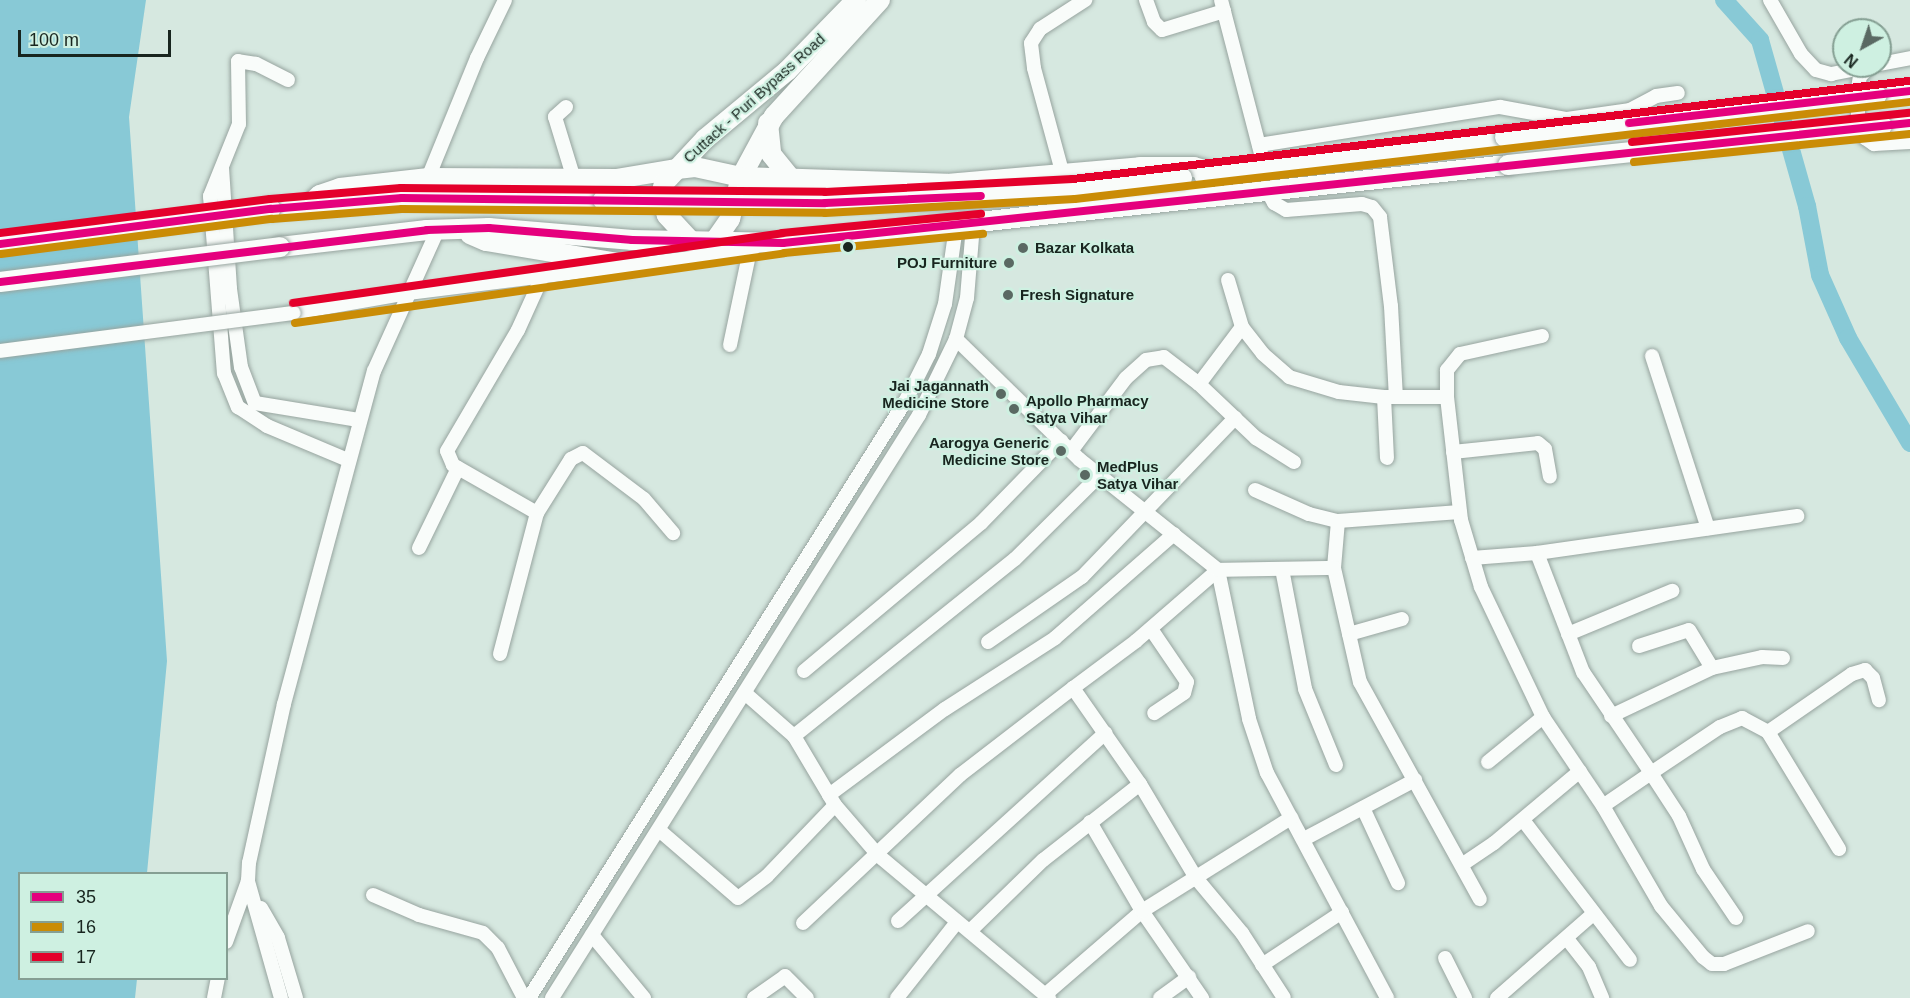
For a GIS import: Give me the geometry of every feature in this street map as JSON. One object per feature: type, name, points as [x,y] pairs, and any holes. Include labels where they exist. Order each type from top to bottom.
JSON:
[{"type":"highway","name":"Cuttack - Puri Bypass Road","points":[[677,169],[696,149],[787,71],[856,0]]},
{"type":"highway","name":"Cuttack - Puri Bypass Road","points":[[741,177],[768,123],[880,0]]},
{"type":"highway","points":[[0,244],[272,209],[427,197],[825,202],[951,199],[1182,178],[1270,161],[1910,91]]},
{"type":"highway","points":[[768,123],[771,154],[791,179]]},
{"type":"highway","points":[[0,282],[279,247],[447,229],[632,240],[716,239],[783,243],[1280,201],[1508,165],[1910,123]]},
{"type":"highway","points":[[645,176],[696,149]]},
{"type":"highway","points":[[308,206],[320,195],[340,188],[428,178],[574,179],[645,176],[695,167],[741,177],[947,183],[1175,167],[1215,173]]},
{"type":"highway","points":[[677,169],[664,183],[661,204],[689,239]]},
{"type":"highway","points":[[716,239],[730,219],[741,177]]},
{"type":"highway","points":[[447,229],[486,241],[629,265]]},
{"type":"street","points":[[428,178],[477,58],[506,0]]},
{"type":"street","points":[[1063,175],[1034,68],[1031,43],[1040,29],[1085,0]]},
{"type":"street","points":[[1146,0],[1154,22],[1162,30],[1222,5],[1270,161]]},
{"type":"street","points":[[1770,0],[1801,54],[1816,70],[1832,74]]},
{"type":"street","points":[[1892,62],[1910,58]]},
{"type":"street","points":[[288,80],[256,64],[238,61],[239,123],[233,146],[221,163],[210,196],[224,373],[238,407],[267,426],[348,460]]},
{"type":"street","points":[[1860,78],[1858,117],[1865,138],[1874,144],[1910,142]]},
{"type":"street","points":[[1263,144],[1500,107],[1567,119],[1630,110],[1642,107],[1656,96],[1678,93]]},
{"type":"street","points":[[566,107],[555,117],[574,179]]},
{"type":"street","points":[[221,163],[231,300],[241,366],[255,403],[329,418],[359,420]]},
{"type":"street","points":[[1280,201],[1362,204],[1372,207],[1380,217],[1391,306],[1387,458]]},
{"type":"street","points":[[552,998],[746,694],[919,415],[956,339],[967,298],[964,226]]},
{"type":"street","points":[[372,895],[419,915],[483,933],[498,948],[526,998],[545,974],[906,400],[929,354],[945,304],[964,226]]},
{"type":"street","points":[[228,937],[249,886],[272,756],[348,460],[374,371],[409,293],[447,229]]},
{"type":"street","points":[[0,351],[294,312],[409,293],[750,250],[783,243]]},
{"type":"street","points":[[730,345],[750,250]]},
{"type":"street","points":[[537,513],[458,468],[447,455],[449,445],[518,330],[542,277]]},
{"type":"street","points":[[1228,280],[1242,327],[1263,354],[1288,376],[1339,392],[1390,397],[1447,397]]},
{"type":"street","points":[[1199,384],[1242,327]]},
{"type":"street","points":[[1542,336],[1455,357],[1447,370],[1447,397],[1460,512],[1480,587],[1543,717],[1604,806],[1661,906],[1712,964],[1724,964],[1808,931]]},
{"type":"street","points":[[956,339],[1100,476],[1218,570],[1248,719],[1267,773],[1388,998]]},
{"type":"street","points":[[804,670],[981,523],[1066,446],[1126,378],[1146,360],[1158,356],[1171,360],[1256,438],[1294,462]]},
{"type":"street","points":[[1652,356],[1708,528]]},
{"type":"street","points":[[988,642],[1071,587],[1235,418]]},
{"type":"street","points":[[1453,452],[1538,443],[1545,449],[1550,477]]},
{"type":"street","points":[[500,654],[537,513],[571,459],[583,453],[644,498],[674,533]]},
{"type":"street","points":[[419,548],[458,468]]},
{"type":"street","points":[[794,736],[1014,559],[1100,476]]},
{"type":"street","points":[[1255,490],[1309,514],[1338,521],[1460,512]]},
{"type":"street","points":[[1472,558],[1536,553],[1797,516]]},
{"type":"street","points":[[1338,521],[1334,568],[1360,682],[1480,899]]},
{"type":"street","points":[[659,830],[738,898],[767,876],[832,800],[912,732],[1055,638],[1174,534]]},
{"type":"street","points":[[1536,553],[1583,672],[1679,816],[1703,869],[1736,918]]},
{"type":"street","points":[[803,923],[878,855],[960,775],[1151,629],[1218,570],[1334,568]]},
{"type":"street","points":[[1282,569],[1305,689],[1336,765]]},
{"type":"street","points":[[1568,634],[1672,591]]},
{"type":"street","points":[[1349,634],[1402,619]]},
{"type":"street","points":[[1151,629],[1187,686],[1179,696],[1154,712]]},
{"type":"street","points":[[1639,646],[1689,630],[1712,668]]},
{"type":"street","points":[[1611,716],[1712,668],[1762,657],[1783,658]]},
{"type":"street","points":[[1768,732],[1852,674],[1865,670],[1873,678],[1879,700]]},
{"type":"street","points":[[1073,688],[1140,784],[1196,878],[1242,933],[1284,998]]},
{"type":"street","points":[[746,694],[794,736],[832,800],[878,855],[924,896],[1048,996],[1142,911],[1291,818]]},
{"type":"street","points":[[1488,762],[1543,717]]},
{"type":"street","points":[[1604,806],[1734,720],[1751,719],[1768,732],[1839,849]]},
{"type":"street","points":[[898,921],[1105,733]]},
{"type":"street","points":[[1462,864],[1523,820],[1580,771]]},
{"type":"street","points":[[1304,839],[1415,780]]},
{"type":"street","points":[[970,931],[1090,822],[1140,784]]},
{"type":"street","points":[[1363,808],[1398,883]]},
{"type":"street","points":[[1523,820],[1630,960]]},
{"type":"street","points":[[1090,822],[1142,911],[1202,998]]},
{"type":"street","points":[[249,886],[281,998]]},
{"type":"street","points":[[249,886],[278,939],[296,998]]},
{"type":"street","points":[[1262,965],[1342,912]]},
{"type":"street","points":[[1497,998],[1568,940],[1593,914]]},
{"type":"street","points":[[897,998],[957,922]]},
{"type":"street","points":[[592,935],[644,998]]},
{"type":"street","points":[[1568,940],[1588,967],[1602,998]]},
{"type":"street","points":[[1445,958],[1465,998]]},
{"type":"street","points":[[545,974],[561,985]]},
{"type":"street","points":[[754,998],[785,976],[807,998]]},
{"type":"street","points":[[1161,998],[1189,977]]},
{"type":"street","points":[[214,998],[218,980]]},
{"type":"water","points":[[0,0],[146,0],[129,117],[167,661],[147,872],[18,872],[18,980],[137,980],[135,998],[0,998]]},
{"type":"waterway","points":[[1724,0],[1760,40],[1807,206],[1820,275],[1848,338],[1910,443]]},
{"type":"transit line","name":"17","points":[[0,233],[270,199],[401,188],[825,192],[1073,179],[1909,81]]},
{"type":"transit line","name":"35","points":[[1629,123],[1910,91]]},
{"type":"transit line","name":"16","points":[[1,254],[272,219],[402,209],[825,213],[1075,199],[1910,102]]},
{"type":"transit line","name":"17","points":[[1632,142],[1909,113]]},
{"type":"transit line","name":"35","points":[[0,282],[427,230],[489,228],[632,240],[783,243],[1910,123]]},
{"type":"transit line","name":"16","points":[[1634,162],[1910,134]]},
{"type":"transit line","name":"35","points":[[0,244],[271,209],[402,198],[825,203],[981,196]]},
{"type":"transit line","name":"17","points":[[293,303],[782,233],[981,214]]},
{"type":"transit line","name":"16","points":[[295,323],[784,253],[983,234]]},
{"type":"place","name":"Bazar Kolkata","points":[[1023,248]]},
{"type":"place","name":"POJ Furniture","points":[[1009,263]]},
{"type":"place","name":"Fresh Signature","points":[[1008,295]]},
{"type":"place","name":"Jai Jagannath Medicine Store","points":[[1001,394]]},
{"type":"place","name":"Apollo Pharmacy Satya Vihar","points":[[1014,409]]},
{"type":"place","name":"Aarogya Generic Medicine Store","points":[[1061,451]]},
{"type":"place","name":"MedPlus Satya Vihar","points":[[1085,475]]}]
